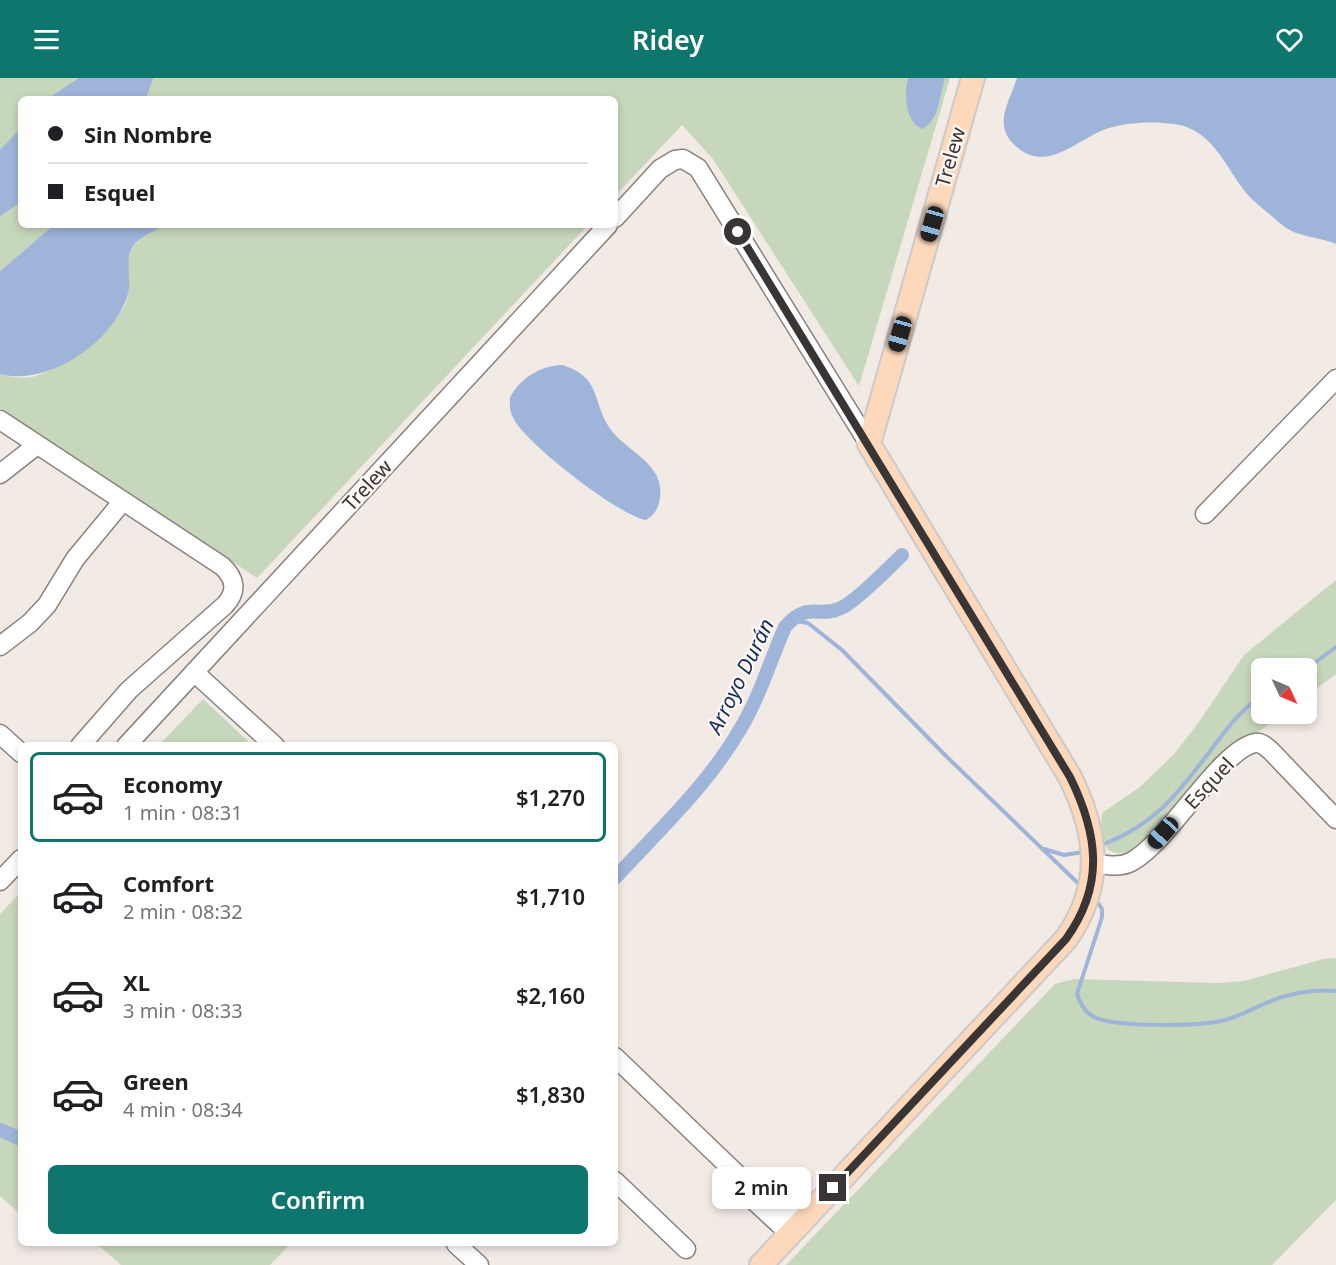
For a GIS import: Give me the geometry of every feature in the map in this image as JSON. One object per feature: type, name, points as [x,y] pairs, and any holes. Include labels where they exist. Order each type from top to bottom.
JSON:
[{"type":"main road","name":"Trelew","points":[[869,444],[973,78]]},
{"type":"main road","points":[[761,1265],[1066,939],[1079,921],[1086,904],[1094,863],[1087,818],[1070,777],[869,444]]},
{"type":"street","points":[[618,215],[660,169],[675,160],[683,159],[691,163],[702,174],[869,444]]},
{"type":"street","name":"Trelew","points":[[130,742],[605,228]]},
{"type":"street","points":[[1206,514],[1336,380]]},
{"type":"street","points":[[0,420],[222,566],[234,581],[233,594],[225,605],[129,690],[84,742]]},
{"type":"street","points":[[0,474],[38,445]]},
{"type":"street","points":[[0,646],[30,623],[47,605],[75,559],[123,501]]},
{"type":"street","points":[[194,672],[270,742]]},
{"type":"street","points":[[0,734],[18,750]]},
{"type":"street","name":"Esquel","points":[[1094,863],[1119,866],[1141,855],[1236,754],[1253,743],[1264,745],[1271,751],[1336,819]]},
{"type":"street","points":[[0,882],[18,862]]},
{"type":"street","points":[[618,1060],[741,1179],[750,1197],[795,1228]]},
{"type":"street","points":[[618,1184],[686,1249]]},
{"type":"street","points":[[458,1246],[479,1265]]},
{"type":"green space","points":[[0,78],[908,78],[907,84],[932,120],[945,78],[950,78],[859,386],[713,159],[682,125],[618,193],[618,96],[18,96],[18,228],[50,228],[0,271]]},
{"type":"green space","points":[[160,228],[585,228],[257,578],[0,408],[0,374],[24,378],[44,373],[87,347],[113,323],[127,299],[129,255],[142,238]]},
{"type":"green space","points":[[1336,580],[1336,674],[1317,688],[1317,658],[1251,658],[1251,724],[1269,724],[1244,740],[1134,850],[1115,853],[1109,850],[1102,838],[1102,813],[1140,787],[1174,754],[1199,722],[1244,655]]},
{"type":"green space","points":[[203,699],[249,742],[162,742]]},
{"type":"green space","points":[[18,895],[18,1212],[0,1196],[0,914]]},
{"type":"green space","points":[[1336,958],[1336,1200],[1272,1265],[786,1265],[1055,984],[1074,979],[1218,983],[1244,981],[1324,959]]},
{"type":"green space","points":[[97,1246],[288,1246],[270,1265],[121,1265]]},
{"type":"water","points":[[79,78],[153,78],[147,96],[52,96]]},
{"type":"water","points":[[908,78],[945,78],[935,114],[928,125],[922,129],[916,125],[909,114],[906,99]]},
{"type":"water","points":[[1017,78],[1336,78],[1336,244],[1287,229],[1247,194],[1208,141],[1187,127],[1158,123],[1122,125],[1096,133],[1052,155],[1041,157],[1029,155],[1010,140],[1005,131],[1004,114]]},
{"type":"water","points":[[18,131],[18,204],[0,216],[0,150]]},
{"type":"water","points":[[50,228],[160,228],[142,237],[132,248],[129,259],[129,291],[119,314],[107,330],[76,358],[38,374],[18,376],[0,374],[0,271]]},
{"type":"water","points":[[562,365],[583,375],[593,389],[607,424],[622,442],[641,457],[656,474],[660,485],[659,501],[656,510],[646,520],[616,506],[557,464],[526,435],[513,418],[510,398],[519,385],[532,374]]},
{"type":"waterway","name":"Arroyo Durán","points":[[618,875],[681,808],[726,751],[753,706],[785,627],[800,614],[833,611],[841,608],[855,599],[902,555]]},
{"type":"waterway","points":[[791,620],[808,623],[842,650],[946,756],[1081,886]]},
{"type":"waterway","points":[[1317,661],[1336,647]]},
{"type":"waterway","points":[[1104,844],[1138,827],[1165,806],[1234,721],[1251,705]]},
{"type":"waterway","points":[[1044,849],[1064,855],[1083,852]]},
{"type":"waterway","points":[[1098,903],[1102,909],[1102,917],[1077,994],[1087,1012],[1092,1016],[1118,1023],[1175,1025],[1209,1023],[1232,1018],[1290,995],[1308,991],[1336,991]]},
{"type":"waterway","name":"Arroyo Durán","points":[[0,1130],[18,1138]]},
{"type":"route","points":[[738,232],[1070,777],[1080,797],[1092,841],[1094,863],[1092,884],[1079,921],[1066,939],[833,1188]]}]
